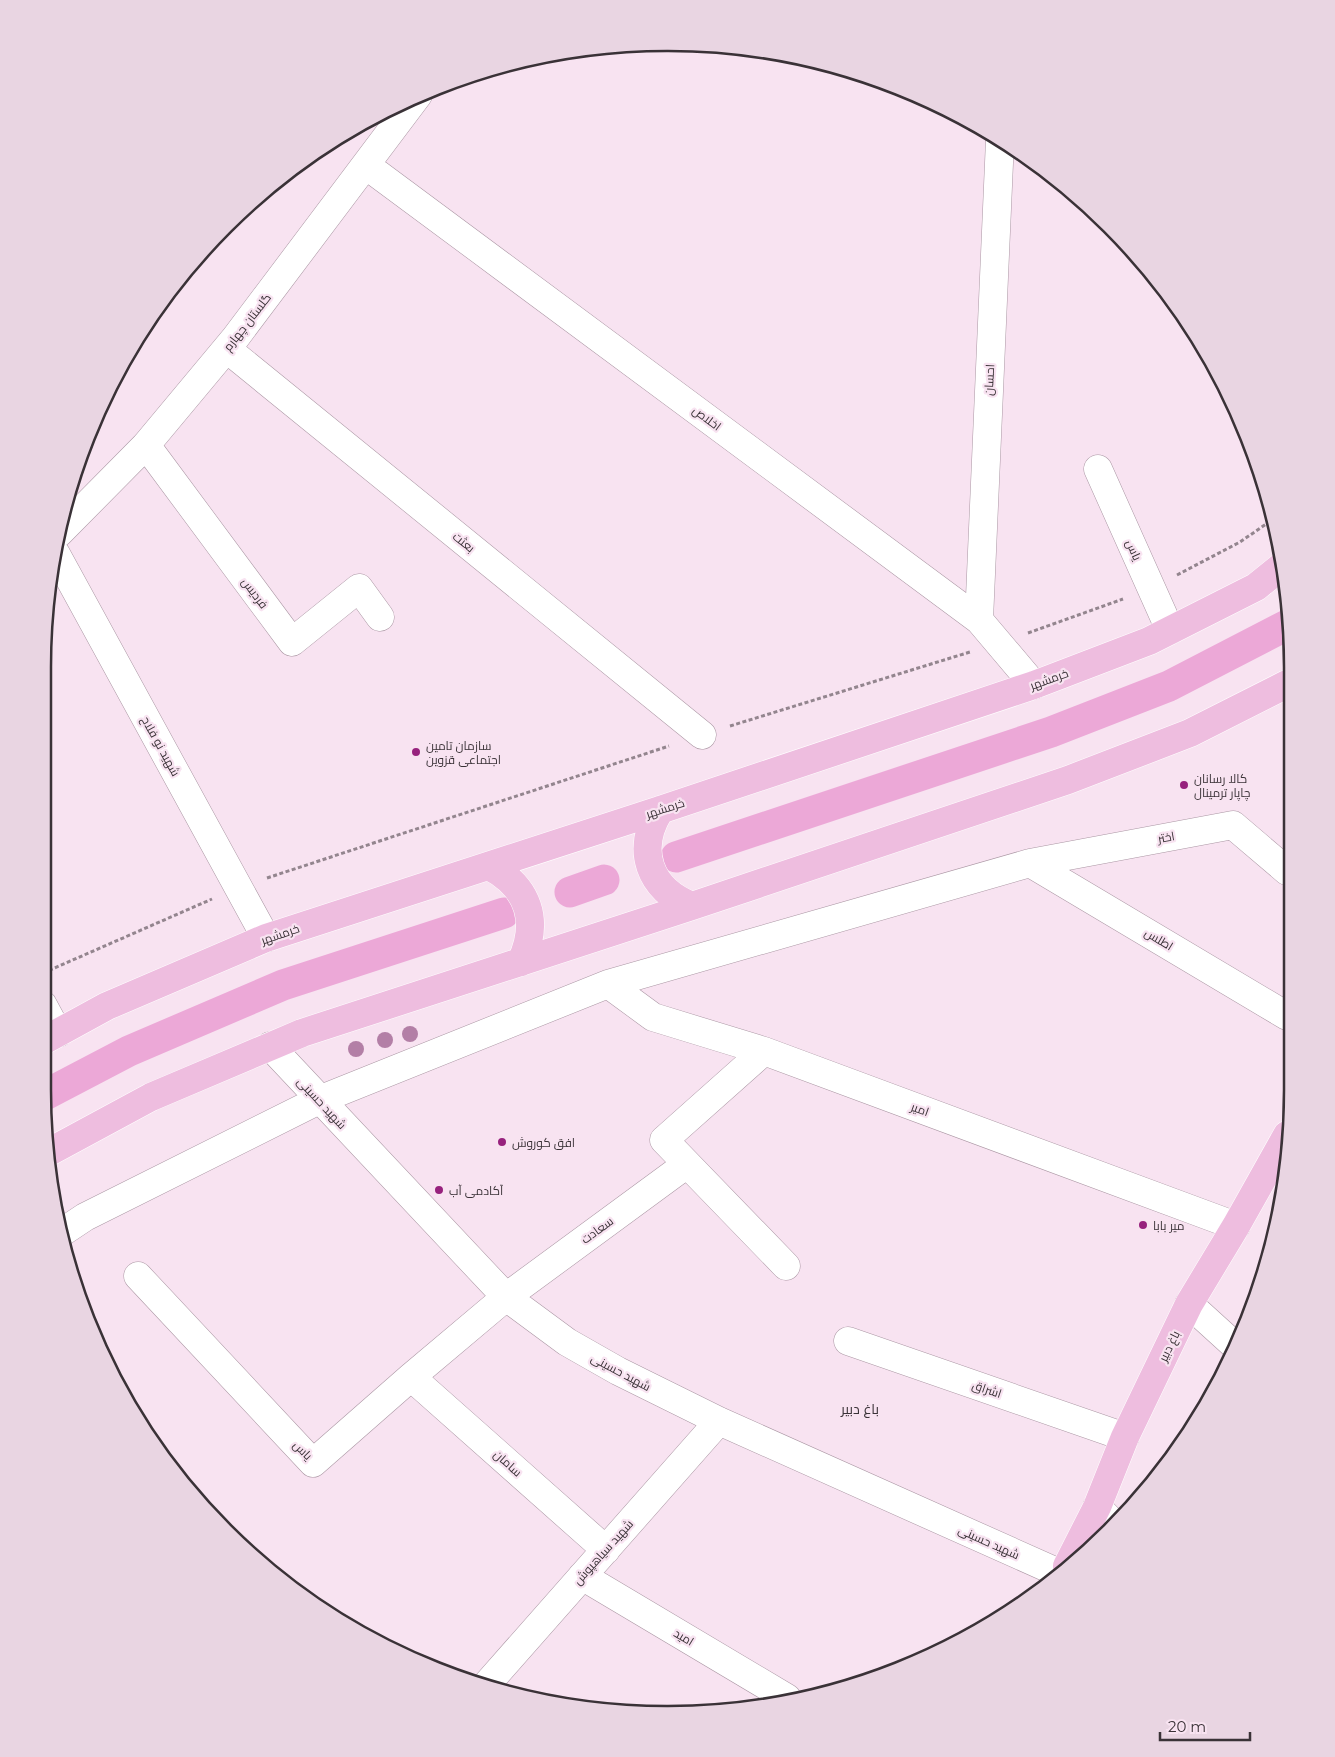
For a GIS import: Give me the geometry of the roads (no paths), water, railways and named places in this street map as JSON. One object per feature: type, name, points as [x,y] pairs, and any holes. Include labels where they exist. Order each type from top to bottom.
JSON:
[{"type":"main road","name":"خرمشهر","points":[[51,1036],[107,1006],[266,938],[660,810],[1034,685],[1149,641],[1256,587],[1276,571]]},
{"type":"main road","points":[[55,1149],[151,1098],[302,1033],[692,906],[1068,780],[1190,733],[1284,686]]},
{"type":"main road","points":[[660,810],[652,823],[648,837],[647,852],[650,867],[666,892],[678,901],[692,906]]},
{"type":"main road","points":[[489,866],[504,873],[516,885],[525,899],[530,914],[531,931],[528,947],[521,962]]},
{"type":"main road","name":"باغ دبیر","points":[[1087,1541],[1106,1516],[1125,1438],[1189,1304],[1280,1147]]},
{"type":"street","name":"گلستان چهارم","points":[[68,523],[146,445],[227,349],[408,109]]},
{"type":"street","name":"احسان","points":[[979,620],[1000,149]]},
{"type":"street","name":"اخلاص","points":[[366,166],[979,620],[1034,685]]},
{"type":"street","name":"بعثت","points":[[227,349],[702,735]]},
{"type":"street","name":"فردیس","points":[[146,445],[292,642],[359,588],[380,617]]},
{"type":"street","name":"یاس","points":[[1098,469],[1170,630]]},
{"type":"street","name":"شهید نو فلاح","points":[[61,563],[266,938]]},
{"type":"street","name":"اختر","points":[[1030,863],[1233,825],[1284,868]]},
{"type":"street","points":[[67,1229],[85,1217],[319,1100],[608,984],[1030,863]]},
{"type":"street","name":"اطلس","points":[[1030,863],[1284,1014]]},
{"type":"street","name":"امیر","points":[[608,984],[653,1017],[764,1051],[1236,1226]]},
{"type":"street","name":"شهید حسینی","points":[[270,1046],[506,1297],[567,1342],[618,1371],[719,1421],[1053,1570]]},
{"type":"street","points":[[764,1051],[664,1140],[786,1266]]},
{"type":"street","name":"سعادت","points":[[506,1297],[687,1164]]},
{"type":"street","name":"یاس","points":[[138,1276],[313,1462],[506,1297]]},
{"type":"street","points":[[1189,1304],[1230,1341]]},
{"type":"street","name":"اشراق","points":[[848,1341],[1125,1438]]},
{"type":"street","name":"سامان","points":[[411,1377],[606,1550]]},
{"type":"street","name":"شهید سیاهپوش","points":[[495,1681],[582,1576],[719,1421]]},
{"type":"street","name":"امید","points":[[582,1576],[782,1695]]},
{"type":"waterway","points":[[676,857],[1051,732],[1169,686],[1282,628]]},
{"type":"waterway","points":[[570,892],[604,880]]},
{"type":"waterway","points":[[51,1092],[129,1051],[283,985],[504,913]]},
{"type":"place","name":"سازمان تامین اجتماعی قزوین","points":[[416,752]]},
{"type":"place","name":"کالا رسانان چاپار ترمینال","points":[[1184,785]]},
{"type":"place","name":"افق کوروش","points":[[502,1142]]},
{"type":"place","name":"آکادمی آب","points":[[439,1190]]},
{"type":"place","name":"میر بابا","points":[[1143,1225]]},
{"type":"district","name":"باغ دبیر","points":[[860,1409]]}]
